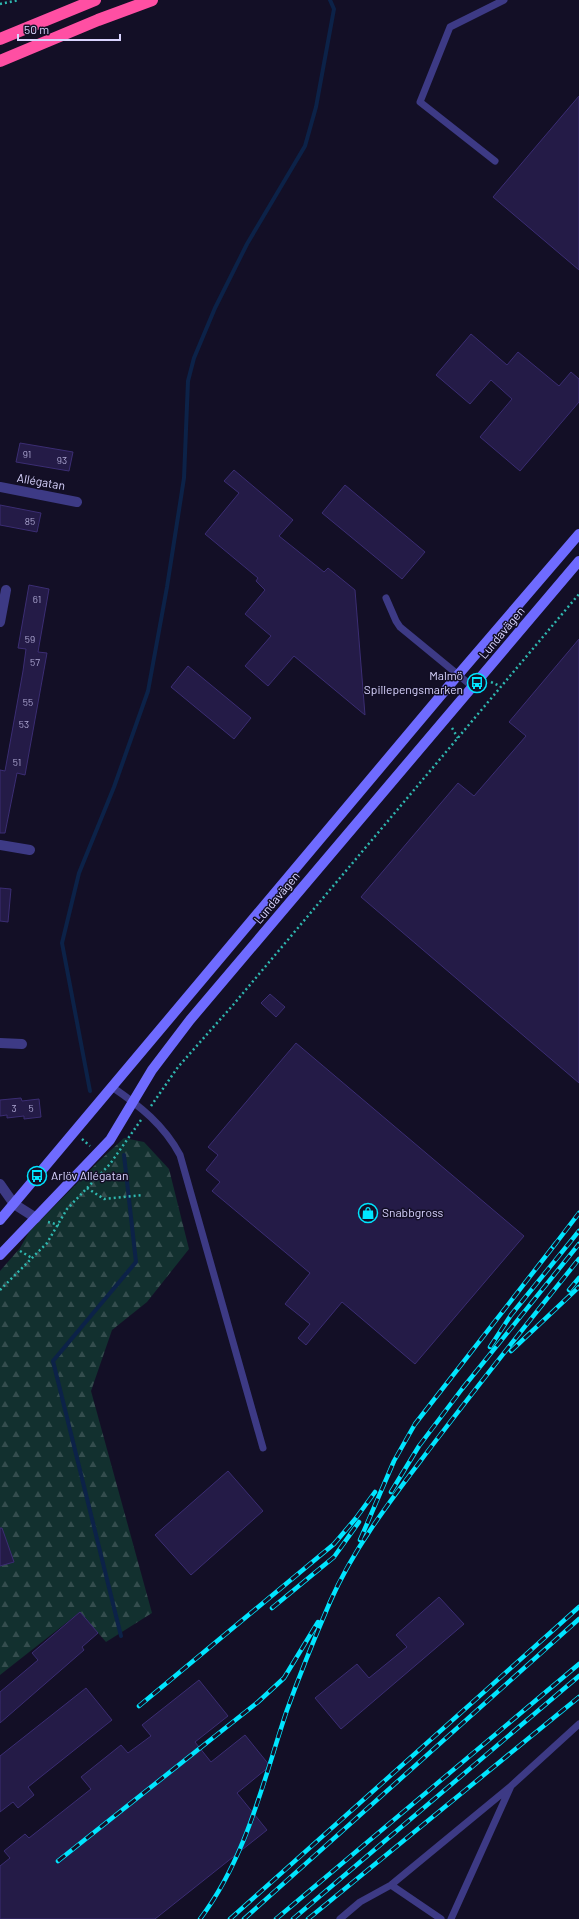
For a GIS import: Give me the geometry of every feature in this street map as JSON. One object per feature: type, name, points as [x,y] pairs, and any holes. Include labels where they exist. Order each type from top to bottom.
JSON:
[{"type":"highway","points":[[0,39],[96,0]]},
{"type":"highway","points":[[0,61],[98,20],[152,0]]},
{"type":"main road","name":"Lundavägen","points":[[0,1220],[458,675],[579,534]]},
{"type":"main road","name":"Lundavägen","points":[[0,1255],[110,1140],[152,1070],[190,1020],[579,561]]},
{"type":"street","name":"Allégatan","points":[[0,487],[77,502]]},
{"type":"street","points":[[0,622],[6,590]]},
{"type":"street","points":[[0,845],[30,850]]},
{"type":"street","points":[[0,1043],[22,1044]]},
{"type":"street","points":[[0,1184],[14,1204],[36,1218]]},
{"type":"lane","points":[[495,160],[420,102],[450,27],[504,0]]},
{"type":"lane","points":[[386,598],[400,627],[472,687]]},
{"type":"lane","points":[[112,1087],[146,1112],[163,1128],[180,1155],[263,1448]]},
{"type":"lane","points":[[340,1919],[360,1902],[390,1885],[511,1786],[579,1724]]},
{"type":"lane","points":[[451,1919],[511,1786]]},
{"type":"lane","points":[[390,1885],[441,1919]]},
{"type":"path","points":[[0,4],[19,0]]},
{"type":"path","points":[[0,1290],[47,1243],[68,1209],[110,1164],[178,1067],[233,1005],[579,594]]},
{"type":"path","points":[[486,684],[490,681],[500,686]]},
{"type":"path","points":[[87,1188],[104,1199],[113,1200],[143,1195]]},
{"type":"path","points":[[20,1251],[32,1258]]},
{"type":"green space","points":[[124,1138],[144,1142],[169,1169],[189,1249],[147,1302],[112,1330],[91,1391],[152,1613],[106,1642],[80,1612],[0,1675],[0,1271],[20,1248],[29,1232],[98,1162]]},
{"type":"building","points":[[579,96],[579,270],[493,197]]},
{"type":"building","points":[[471,334],[507,365],[518,352],[559,386],[571,372],[579,379],[579,402],[520,471],[480,437],[512,399],[491,380],[470,404],[436,375]]},
{"type":"building","points":[[20,443],[73,452],[69,471],[16,462]]},
{"type":"building","points":[[234,470],[293,520],[279,536],[324,572],[328,568],[355,590],[365,715],[294,656],[268,686],[245,666],[271,636],[245,614],[265,590],[256,581],[258,578],[205,534],[239,493],[224,481]]},
{"type":"building","points":[[345,485],[425,552],[402,579],[322,513]]},
{"type":"building","points":[[0,505],[41,513],[37,532],[0,525]]},
{"type":"building","points":[[29,585],[49,589],[38,652],[47,653],[25,775],[17,773],[5,833],[0,833],[0,770],[5,771],[23,671],[26,649],[18,648]]},
{"type":"building","points":[[579,639],[579,1083],[361,897],[458,783],[474,796],[526,736],[509,722]]},
{"type":"building","points":[[188,666],[251,718],[234,739],[171,687]]},
{"type":"building","points":[[0,888],[11,889],[8,922],[0,921]]},
{"type":"building","points":[[270,994],[285,1007],[276,1017],[261,1003]]},
{"type":"building","name":"Snabbgross","points":[[296,1043],[524,1236],[415,1364],[342,1302],[306,1345],[298,1338],[310,1324],[285,1304],[310,1273],[212,1191],[220,1182],[206,1170],[218,1155],[208,1147]]},
{"type":"building","points":[[21,1098],[22,1101],[39,1099],[41,1117],[24,1119],[24,1116],[7,1118],[7,1115],[0,1116],[0,1100]]},
{"type":"building","points":[[228,1471],[263,1511],[191,1575],[155,1535]]},
{"type":"building","points":[[0,1528],[2,1528],[14,1562],[0,1566]]},
{"type":"building","points":[[439,1597],[464,1624],[341,1729],[315,1698],[357,1664],[369,1678],[407,1647],[396,1635]]},
{"type":"building","points":[[80,1612],[98,1633],[82,1647],[84,1650],[0,1723],[0,1692],[38,1660],[32,1653]]},
{"type":"building","points":[[199,1680],[228,1716],[195,1742],[211,1762],[245,1735],[270,1766],[237,1793],[267,1830],[155,1919],[0,1919],[0,1866],[10,1858],[4,1851],[25,1834],[29,1838],[91,1789],[81,1777],[121,1745],[128,1753],[151,1736],[142,1725]]},
{"type":"building","points":[[86,1688],[112,1720],[28,1787],[34,1795],[18,1808],[13,1802],[0,1812],[0,1756]]},
{"type":"waterway","points":[[90,1091],[62,943],[79,873],[114,787],[148,691],[167,587],[184,478],[188,381],[194,358],[215,308],[247,244],[305,146],[316,107],[334,9],[330,0]]},
{"type":"waterway","points":[[121,1636],[53,1361],[136,1262],[124,1155]]},
{"type":"railway","points":[[553,1247],[579,1213]]},
{"type":"railway","points":[[490,1347],[511,1315],[579,1231]]},
{"type":"railway","points":[[360,1540],[394,1461],[415,1424],[556,1243]]},
{"type":"railway","points":[[391,1492],[419,1446],[462,1389],[579,1244]]},
{"type":"railway","points":[[200,1919],[216,1895],[242,1844],[297,1683],[330,1602],[351,1561],[389,1503],[417,1465],[579,1259]]},
{"type":"railway","points":[[569,1290],[579,1278]]},
{"type":"railway","points":[[511,1351],[579,1287]]},
{"type":"railway","points":[[139,1706],[334,1544],[375,1492]]},
{"type":"railway","points":[[272,1608],[334,1557],[359,1522]]},
{"type":"railway","points":[[230,1919],[579,1607]]},
{"type":"railway","points":[[244,1919],[579,1619]]},
{"type":"railway","points":[[58,1861],[258,1702],[284,1678],[318,1622]]},
{"type":"railway","points":[[276,1919],[579,1664]]},
{"type":"railway","points":[[293,1919],[579,1676]]},
{"type":"railway","points":[[308,1919],[579,1697]]},
{"type":"place","name":"Malmö Spillepengsmarken","points":[[477,683]]},
{"type":"place","name":"Arlöv Allégatan","points":[[37,1176]]},
{"type":"place","name":"Snabbgross","points":[[368,1213]]}]
